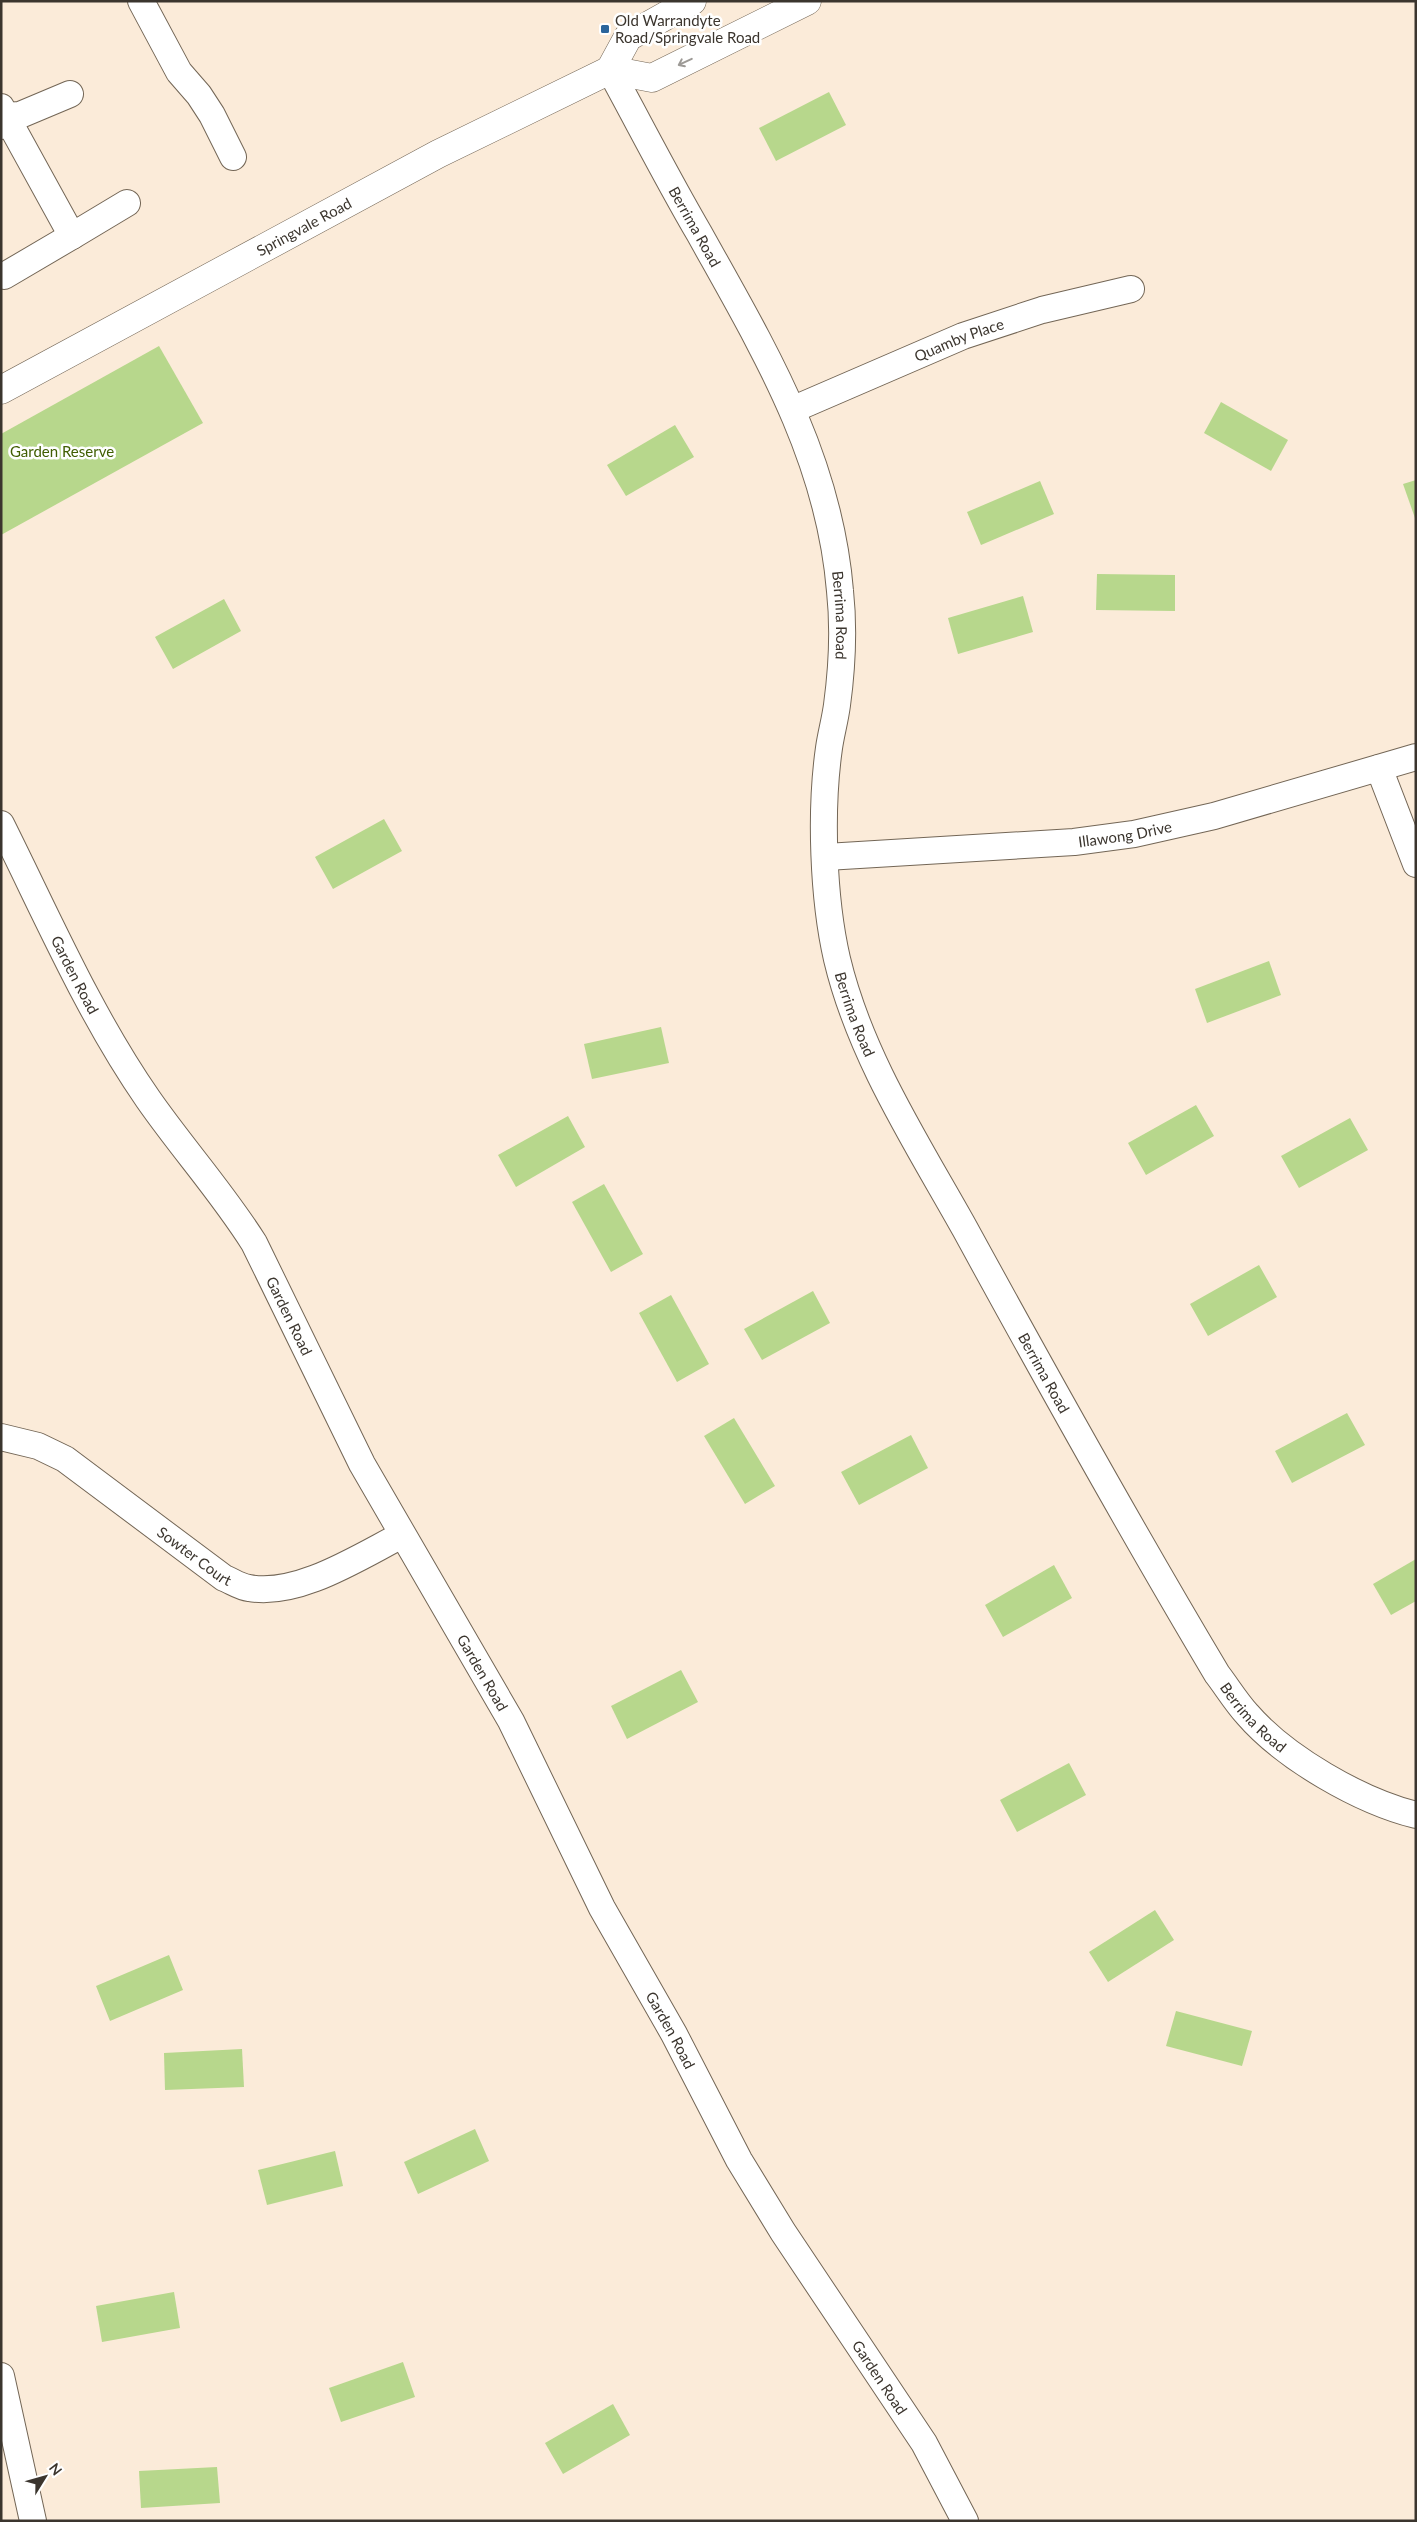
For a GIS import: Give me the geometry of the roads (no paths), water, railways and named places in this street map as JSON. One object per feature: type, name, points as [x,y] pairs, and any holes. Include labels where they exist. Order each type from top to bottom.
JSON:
[{"type":"main road","points":[[692,1],[628,37],[610,70],[652,78],[807,1]]},
{"type":"main road","name":"Springvale Road","points":[[1,390],[438,154],[610,70]]},
{"type":"street","points":[[142,1],[179,72],[199,95],[212,115],[233,157]]},
{"type":"street","name":"Berrima Road","points":[[610,70],[695,228],[756,334],[794,409],[812,457],[832,528],[840,592],[842,646],[837,704],[829,749],[824,805],[827,905],[837,959],[852,1009],[872,1059],[993,1280],[1217,1674],[1247,1715],[1274,1739],[1316,1770],[1356,1793],[1416,1815]]},
{"type":"street","points":[[70,94],[20,115],[3,116],[72,236]]},
{"type":"street","points":[[4,276],[127,203]]},
{"type":"street","name":"Quamby Place","points":[[794,409],[963,336],[1042,310],[1132,289]]},
{"type":"street","name":"Illawong Drive","points":[[826,857],[1074,842],[1134,834],[1214,816],[1416,757]]},
{"type":"street","points":[[1379,768],[1416,864]]},
{"type":"street","name":"Garden Road","points":[[1,824],[104,1028],[148,1098],[233,1211],[254,1243],[362,1464],[511,1721],[602,1908],[674,2034],[739,2160],[783,2232],[924,2443],[965,2521]]},
{"type":"street","name":"Sowter Court","points":[[1,1437],[38,1446],[65,1459],[224,1578],[247,1588],[285,1588],[354,1560],[402,1535]]},
{"type":"street","points":[[1,2376],[7,2392],[33,2521]]},
{"type":"place","name":"Old Warrandyte Road/Springvale Road","points":[[605,29]]},
{"type":"park label","name":"Garden Reserve","points":[[62,451]]}]
